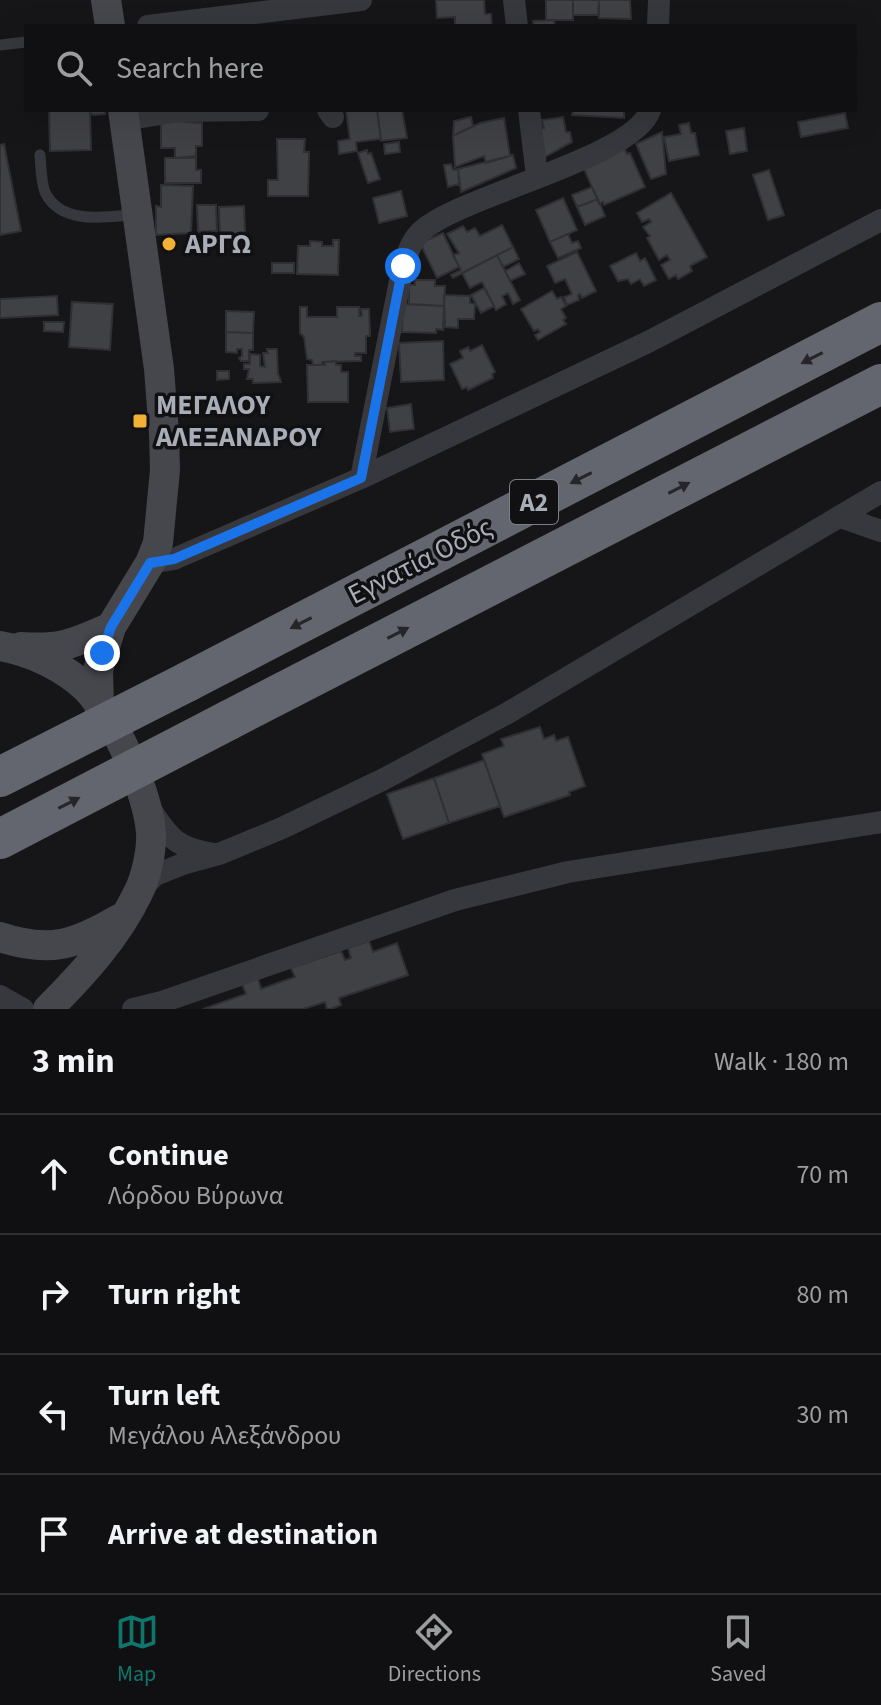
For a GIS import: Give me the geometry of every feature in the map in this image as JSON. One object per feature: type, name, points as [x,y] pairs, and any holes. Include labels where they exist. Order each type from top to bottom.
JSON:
[{"type":"highway","name":"Εγνατία Οδός","points":[[0,777],[881,322]]},
{"type":"highway","name":"Εγνατία Οδός","points":[[0,839],[881,384]]},
{"type":"street","points":[[106,0],[110,24]]},
{"type":"street","points":[[164,24],[361,0]]},
{"type":"street","points":[[514,0],[517,24]]},
{"type":"street","points":[[658,24],[659,0]]},
{"type":"street","points":[[99,706],[98,670],[111,627],[150,563],[158,543],[162,514],[164,433],[159,369],[124,115],[165,112]]},
{"type":"street","points":[[529,112],[537,176]]},
{"type":"street","points":[[361,478],[403,266],[411,243],[424,229],[537,176],[618,143],[647,120],[649,112]]},
{"type":"street","points":[[150,563],[174,559],[361,478],[648,342],[881,220]]},
{"type":"street","points":[[50,1005],[101,950],[155,875],[219,854],[282,828],[382,780],[506,714],[881,492]]},
{"type":"street","points":[[841,517],[881,531]]},
{"type":"street","points":[[0,645],[48,649],[67,646],[111,627]]},
{"type":"street","points":[[0,645],[24,650],[86,689],[126,752],[146,803],[166,833],[192,850],[219,854]]},
{"type":"street","points":[[5,939],[42,946],[68,944],[90,935],[132,904],[151,836],[146,803]]},
{"type":"street","points":[[133,1009],[162,1002],[455,900],[511,886],[568,872],[881,822]]},
{"type":"street","points":[[5,939],[53,968],[50,1005]]},
{"type":"street","points":[[0,996],[50,1005]]},
{"type":"lane","points":[[0,45],[24,42]]},
{"type":"lane","points":[[40,155],[45,192],[62,212],[83,217],[137,214]]},
{"type":"building","points":[[436,0],[484,0],[485,14],[491,14],[492,24],[455,24],[455,17],[437,18]]},
{"type":"building","points":[[546,0],[573,0],[573,20],[546,20]]},
{"type":"building","points":[[573,0],[599,0],[598,15],[573,15]]},
{"type":"building","points":[[599,0],[630,0],[631,19],[599,18]]},
{"type":"building","points":[[554,20],[555,24],[534,24],[533,21]]},
{"type":"building","points":[[49,112],[90,112],[91,150],[50,151]]},
{"type":"building","points":[[346,112],[377,112],[381,139],[356,142],[357,151],[339,154],[338,141],[350,139]]},
{"type":"building","points":[[377,112],[402,112],[407,138],[381,141]]},
{"type":"building","points":[[573,112],[624,112],[624,118],[572,115]]},
{"type":"building","points":[[845,113],[848,128],[801,137],[798,122]]},
{"type":"building","points":[[471,117],[473,126],[453,136],[454,121]]},
{"type":"building","points":[[563,117],[572,142],[543,158],[539,129],[544,128],[542,120]]},
{"type":"building","points":[[504,118],[510,156],[486,163],[484,156],[455,167],[453,136],[480,123]]},
{"type":"building","points":[[161,120],[202,123],[202,146],[196,146],[196,156],[175,158],[175,148],[161,148]]},
{"type":"building","points":[[689,123],[691,133],[695,133],[699,155],[669,161],[664,137],[681,134],[679,125]]},
{"type":"building","points":[[744,128],[747,151],[730,154],[726,131]]},
{"type":"building","points":[[662,132],[666,174],[651,179],[636,144]]},
{"type":"building","points":[[277,139],[305,139],[304,152],[309,152],[308,196],[268,196],[268,180],[278,180]]},
{"type":"building","points":[[399,142],[400,152],[385,154],[384,144]]},
{"type":"building","points":[[4,144],[21,231],[0,235],[0,145]]},
{"type":"building","points":[[624,148],[627,154],[630,153],[645,187],[604,205],[603,202],[599,204],[583,166]]},
{"type":"building","points":[[367,150],[368,154],[371,153],[380,179],[368,183],[358,153]]},
{"type":"building","points":[[513,155],[516,168],[461,192],[458,169]]},
{"type":"building","points":[[165,158],[196,158],[196,170],[201,170],[201,183],[165,183]]},
{"type":"building","points":[[451,164],[453,170],[458,169],[459,184],[448,187],[444,165]]},
{"type":"building","points":[[769,170],[784,215],[768,220],[753,175]]},
{"type":"building","points":[[161,185],[193,186],[191,233],[156,235],[156,206],[161,207]]},
{"type":"building","points":[[592,187],[598,199],[577,207],[572,195]]},
{"type":"building","points":[[401,191],[407,216],[379,223],[373,198]]},
{"type":"building","points":[[671,193],[707,257],[690,266],[692,271],[678,279],[676,275],[669,279],[661,265],[670,260],[667,255],[659,260],[643,227],[651,222],[649,219],[642,222],[637,213]]},
{"type":"building","points":[[563,198],[577,230],[550,242],[536,210]]},
{"type":"building","points":[[598,199],[605,216],[585,225],[577,207]]},
{"type":"building","points":[[197,205],[216,205],[217,231],[198,232]]},
{"type":"building","points":[[244,206],[245,236],[220,237],[219,207]]},
{"type":"building","points":[[502,225],[513,247],[453,278],[451,275],[461,270],[453,255],[459,253],[447,234],[463,226],[467,232],[475,228],[480,236]]},
{"type":"building","points":[[443,233],[459,267],[437,278],[420,243]]},
{"type":"building","points":[[568,234],[572,243],[578,241],[581,248],[558,258],[550,242]]},
{"type":"building","points":[[333,240],[339,240],[338,275],[297,274],[298,246],[310,246],[310,241],[333,246]]},
{"type":"building","points":[[513,247],[519,259],[503,267],[497,255]]},
{"type":"building","points":[[577,252],[596,291],[582,298],[580,294],[579,300],[567,305],[564,297],[572,294],[565,279],[555,283],[547,266]]},
{"type":"building","points":[[636,253],[640,261],[645,258],[656,280],[644,286],[640,279],[631,284],[628,279],[618,281],[610,266]]},
{"type":"building","points":[[497,255],[520,300],[513,304],[508,293],[502,296],[506,304],[496,310],[482,282],[470,288],[462,273]]},
{"type":"building","points":[[272,263],[294,263],[294,273],[272,273]]},
{"type":"building","points":[[519,263],[525,274],[510,281],[505,271]]},
{"type":"building","points":[[415,280],[435,280],[435,286],[445,286],[444,306],[409,304],[409,285],[415,285]]},
{"type":"building","points":[[484,288],[494,306],[481,313],[471,295]]},
{"type":"building","points":[[552,291],[557,299],[561,297],[566,306],[561,309],[566,324],[538,340],[535,335],[540,332],[538,329],[534,331],[521,309]]},
{"type":"building","points":[[444,295],[470,296],[470,303],[475,304],[474,319],[458,319],[458,328],[445,327]]},
{"type":"building","points":[[57,296],[58,315],[0,318],[0,299]]},
{"type":"building","points":[[72,302],[113,304],[110,350],[69,347]]},
{"type":"building","points":[[403,304],[444,306],[443,330],[436,329],[436,333],[402,332]]},
{"type":"building","points":[[300,307],[307,307],[307,317],[337,317],[337,307],[359,307],[359,316],[362,316],[361,309],[369,309],[370,336],[366,336],[366,353],[355,353],[355,356],[361,356],[361,361],[313,365],[312,360],[307,359],[304,337],[300,333]]},
{"type":"building","points":[[226,311],[254,312],[253,333],[226,332]]},
{"type":"building","points":[[44,322],[64,322],[63,332],[44,331]]},
{"type":"building","points":[[226,332],[253,333],[253,350],[249,350],[249,361],[239,358],[242,349],[237,349],[237,353],[226,352]]},
{"type":"building","points":[[443,341],[444,380],[401,382],[399,343]]},
{"type":"building","points":[[482,345],[495,372],[493,378],[468,390],[467,387],[462,389],[450,364],[463,358],[460,351],[468,347],[470,351]]},
{"type":"building","points":[[267,349],[277,349],[281,382],[253,383],[253,379],[247,379],[249,369],[244,369],[244,364],[250,364],[250,354],[260,355],[260,366],[265,367],[263,353],[268,353]]},
{"type":"building","points":[[336,361],[336,365],[341,365],[341,372],[348,372],[348,402],[308,402],[307,365],[325,365],[325,362]]},
{"type":"building","points":[[217,371],[229,371],[229,379],[217,380]]},
{"type":"building","points":[[411,404],[414,429],[390,432],[387,408]]},
{"type":"building","points":[[540,727],[544,739],[554,735],[556,741],[568,737],[585,786],[569,792],[570,795],[504,817],[482,754],[504,746],[501,739]]},
{"type":"building","points":[[484,760],[500,806],[449,823],[434,778]]},
{"type":"building","points":[[434,778],[449,823],[403,839],[387,794]]},
{"type":"building","points":[[369,941],[373,952],[397,943],[408,975],[339,998],[341,1005],[331,1009],[327,1009],[325,1002],[303,1009],[203,1009],[246,994],[242,984],[258,978],[261,989],[295,977],[291,968],[341,951],[345,960],[351,958],[348,948]]},
{"type":"place","name":"ΑΡΓΩ","points":[[169,244]]},
{"type":"place","name":"ΜΕΓΑΛΟΥ ΑΛΕΞΑΝΔΡΟΥ","points":[[140,421]]},
{"type":"route","points":[[102,653],[111,627],[150,563],[174,559],[361,478],[403,266]]}]
